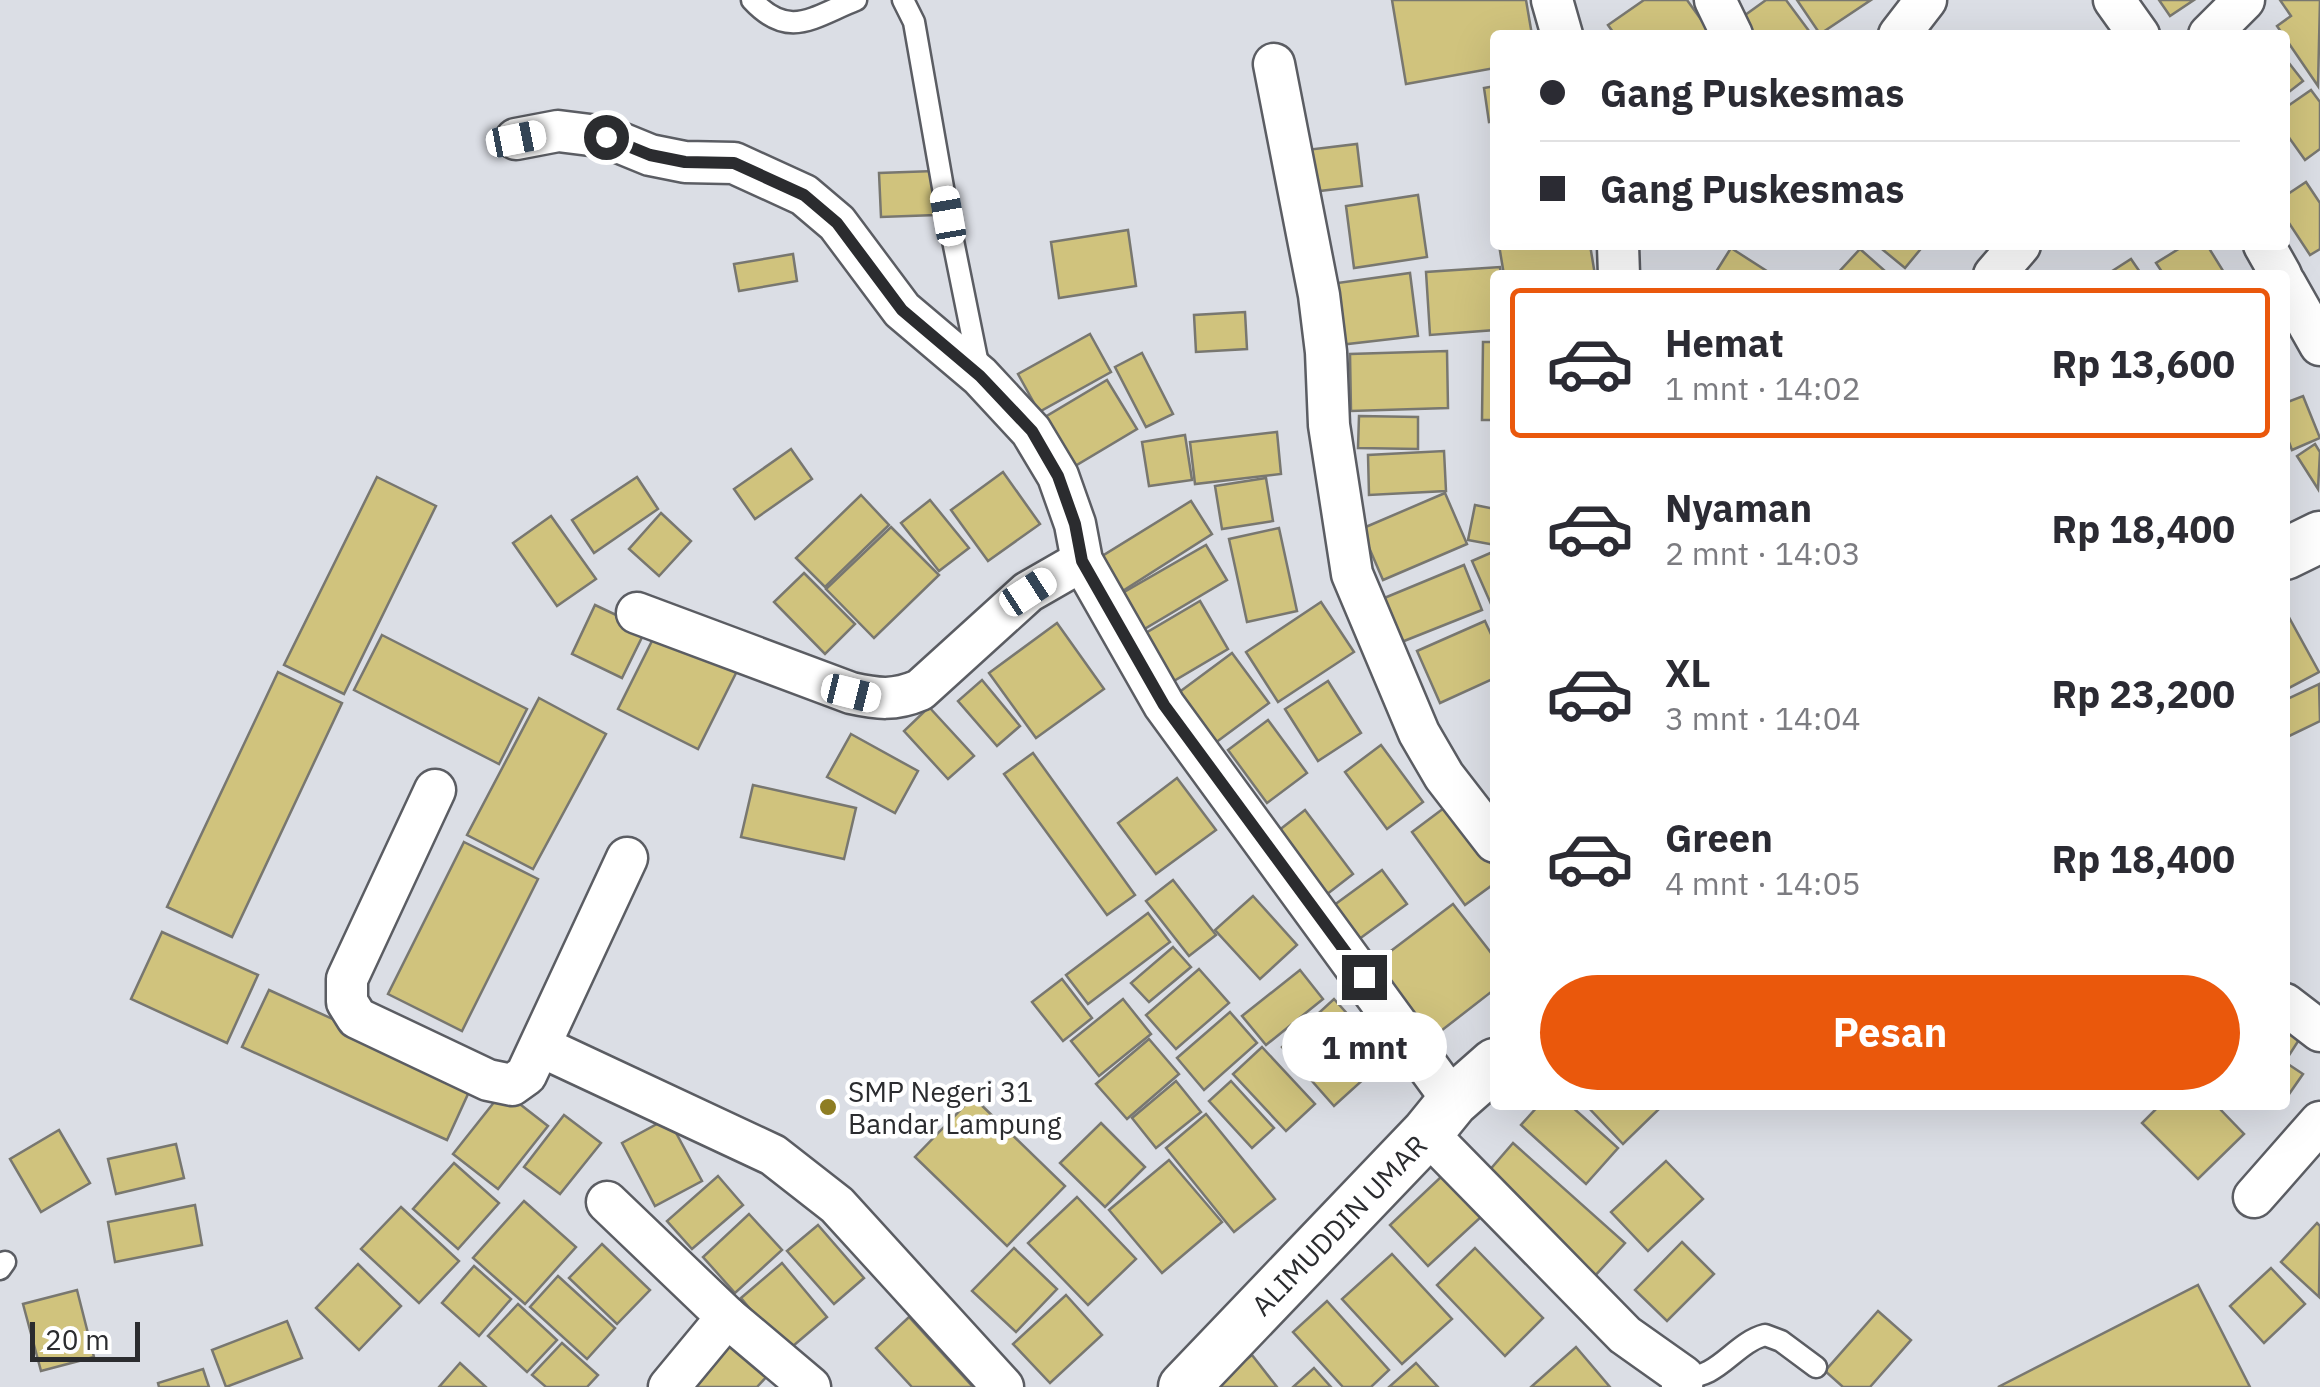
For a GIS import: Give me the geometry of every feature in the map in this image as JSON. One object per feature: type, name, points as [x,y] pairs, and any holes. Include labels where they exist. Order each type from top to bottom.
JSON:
[{"type":"street","points":[[1552,0],[1561,30]]},
{"type":"street","points":[[1715,0],[1730,30]]},
{"type":"street","points":[[1903,30],[1926,0]]},
{"type":"street","points":[[2114,0],[2135,30]]},
{"type":"street","points":[[2214,30],[2244,0]]},
{"type":"street","points":[[1274,64],[1320,295],[1329,425],[1352,574],[1418,733],[1444,776],[1490,836]]},
{"type":"street","points":[[516,139],[558,131],[606,137],[667,159],[734,163],[804,195],[837,223],[902,310],[980,376],[1032,431],[1058,476],[1075,524],[1082,561],[1164,705],[1440,1117],[1625,1335],[1683,1381]]},
{"type":"street","points":[[1998,270],[2016,250]]},
{"type":"street","points":[[2290,292],[2320,344]]},
{"type":"street","points":[[2290,552],[2320,538]]},
{"type":"street","points":[[637,612],[851,693],[878,700],[899,698],[920,690],[1028,592],[1082,561]]},
{"type":"street","points":[[435,790],[346,979],[347,1002],[357,1018],[488,1080],[512,1085],[526,1075],[627,858]]},
{"type":"street","points":[[542,1047],[773,1155],[838,1205],[1003,1387]]},
{"type":"street","name":"ALIMUDDIN UMAR","points":[[1184,1387],[1490,1069]]},
{"type":"street","points":[[2254,1197],[2320,1122]]},
{"type":"street","points":[[608,1202],[727,1317],[810,1387]]},
{"type":"street","points":[[669,1387],[727,1317]]},
{"type":"lane","points":[[752,0],[776,21],[799,23],[856,0]]},
{"type":"lane","points":[[904,0],[914,22],[980,376]]},
{"type":"lane","points":[[1683,1381],[1705,1374],[1764,1336],[1782,1341],[1816,1367]]},
{"type":"building","points":[[1392,0],[1526,0],[1531,30],[1490,30],[1490,69],[1406,84]]},
{"type":"building","points":[[1644,0],[1687,0],[1709,30],[1612,30],[1608,25]]},
{"type":"building","points":[[1766,0],[1786,0],[1808,30],[1739,30],[1734,23]]},
{"type":"building","points":[[1797,0],[1871,0],[1826,30],[1817,30]]},
{"type":"building","points":[[2159,0],[2194,0],[2170,16]]},
{"type":"building","points":[[2280,0],[2320,0],[2318,86],[2290,45],[2290,30],[2280,30],[2277,26],[2291,16]]},
{"type":"building","points":[[2290,64],[2303,81],[2290,91]]},
{"type":"building","points":[[1490,87],[1489,122],[1484,88]]},
{"type":"building","points":[[2311,90],[2320,102],[2320,149],[2305,160],[2290,139],[2290,105]]},
{"type":"building","points":[[1357,144],[1362,186],[1311,192],[1306,150]]},
{"type":"building","points":[[934,171],[936,215],[881,217],[879,173]]},
{"type":"building","points":[[2306,182],[2320,203],[2320,249],[2310,255],[2290,225],[2290,193]]},
{"type":"building","points":[[1418,195],[1427,257],[1354,268],[1346,206]]},
{"type":"building","points":[[1128,230],[1136,286],[1059,298],[1051,242]]},
{"type":"building","points":[[1500,250],[1591,250],[1594,270],[1503,270]]},
{"type":"building","points":[[1730,250],[1734,250],[1765,270],[1717,270]]},
{"type":"building","points":[[1861,250],[1884,270],[1841,270]]},
{"type":"building","points":[[1883,250],[1920,250],[1905,268]]},
{"type":"building","points":[[2177,250],[2210,250],[2223,270],[2161,270],[2156,263]]},
{"type":"building","points":[[793,254],[797,281],[739,291],[734,264]]},
{"type":"building","points":[[2131,259],[2139,270],[2114,270]]},
{"type":"building","points":[[1500,267],[1490,270],[1490,330],[1430,335],[1426,272]]},
{"type":"building","points":[[1410,273],[1418,336],[1330,346],[1323,285]]},
{"type":"building","points":[[1245,312],[1247,349],[1196,352],[1194,315]]},
{"type":"building","points":[[1090,334],[1111,372],[1039,412],[1018,374]]},
{"type":"building","points":[[1483,342],[1490,342],[1490,420],[1482,420]]},
{"type":"building","points":[[1447,351],[1448,408],[1351,411],[1350,354]]},
{"type":"building","points":[[1142,353],[1173,414],[1146,427],[1115,367]]},
{"type":"building","points":[[1107,380],[1137,429],[1065,472],[1035,423]]},
{"type":"building","points":[[2303,396],[2320,438],[2292,450],[2290,445],[2290,401]]},
{"type":"building","points":[[1359,416],[1418,417],[1418,449],[1358,448]]},
{"type":"building","points":[[1277,432],[1281,474],[1195,484],[1190,442]]},
{"type":"building","points":[[1185,435],[1192,480],[1149,486],[1142,442]]},
{"type":"building","points":[[2315,444],[2320,452],[2318,489],[2297,456]]},
{"type":"building","points":[[791,449],[812,479],[755,519],[734,489]]},
{"type":"building","points":[[1444,451],[1446,491],[1369,495],[1368,455]]},
{"type":"building","points":[[1003,472],[1040,524],[988,561],[951,510]]},
{"type":"building","points":[[377,477],[436,506],[344,694],[284,665]]},
{"type":"building","points":[[637,477],[658,509],[594,553],[572,520]]},
{"type":"building","points":[[1266,478],[1273,521],[1222,529],[1215,486]]},
{"type":"building","points":[[1445,493],[1467,544],[1383,580],[1361,529]]},
{"type":"building","points":[[861,495],[889,525],[825,587],[796,558]]},
{"type":"building","points":[[930,500],[969,548],[939,571],[901,523]]},
{"type":"building","points":[[1191,501],[1212,534],[1121,592],[1099,558]]},
{"type":"building","points":[[1475,505],[1490,508],[1490,544],[1468,540]]},
{"type":"building","points":[[661,513],[691,541],[659,576],[629,549]]},
{"type":"building","points":[[551,516],[596,579],[557,606],[513,543]]},
{"type":"building","points":[[891,527],[939,575],[874,638],[826,589]]},
{"type":"building","points":[[1279,528],[1297,611],[1247,622],[1229,539]]},
{"type":"building","points":[[1206,545],[1227,580],[1141,631],[1119,595]]},
{"type":"building","points":[[1490,553],[1490,602],[1472,561]]},
{"type":"building","points":[[1464,565],[1482,610],[1394,645],[1377,601]]},
{"type":"building","points":[[804,573],[855,624],[825,654],[774,602]]},
{"type":"building","points":[[1200,601],[1228,649],[1167,685],[1139,637]]},
{"type":"building","points":[[1321,602],[1354,652],[1278,702],[1246,652]]},
{"type":"building","points":[[595,605],[646,629],[622,678],[572,654]]},
{"type":"building","points":[[2290,619],[2319,672],[2290,687]]},
{"type":"building","points":[[1485,621],[1490,632],[1490,680],[1440,703],[1417,651]]},
{"type":"building","points":[[1057,623],[1104,689],[1036,738],[989,673]]},
{"type":"building","points":[[658,629],[738,669],[698,749],[618,709]]},
{"type":"building","points":[[382,635],[527,709],[499,764],[354,690]]},
{"type":"building","points":[[1232,653],[1269,703],[1207,749],[1170,699]]},
{"type":"building","points":[[278,672],[342,703],[232,937],[167,907]]},
{"type":"building","points":[[982,680],[1020,726],[997,746],[958,701]]},
{"type":"building","points":[[1328,681],[1361,733],[1318,761],[1285,709]]},
{"type":"building","points":[[2319,684],[2320,721],[2290,736],[2290,698]]},
{"type":"building","points":[[539,698],[606,734],[533,869],[467,835]]},
{"type":"building","points":[[929,707],[974,756],[948,779],[904,731]]},
{"type":"building","points":[[1268,720],[1307,773],[1267,803],[1228,750]]},
{"type":"building","points":[[851,734],[918,771],[895,813],[827,777]]},
{"type":"building","points":[[1381,745],[1423,802],[1387,829],[1345,772]]},
{"type":"building","points":[[1033,753],[1135,895],[1107,915],[1004,774]]},
{"type":"building","points":[[1177,778],[1216,830],[1156,874],[1118,823]]},
{"type":"building","points":[[753,785],[856,808],[844,859],[741,837]]},
{"type":"building","points":[[1448,805],[1490,862],[1490,887],[1465,905],[1412,832]]},
{"type":"building","points":[[1305,810],[1353,874],[1326,895],[1278,831]]},
{"type":"building","points":[[464,842],[538,879],[462,1031],[388,994]]},
{"type":"building","points":[[1382,870],[1407,904],[1351,945],[1326,911]]},
{"type":"building","points":[[1173,880],[1216,935],[1189,956],[1146,901]]},
{"type":"building","points":[[1253,896],[1297,945],[1260,979],[1215,930]]},
{"type":"building","points":[[1453,904],[1490,952],[1490,993],[1428,1041],[1371,966]]},
{"type":"building","points":[[1148,913],[1170,942],[1088,1004],[1066,975]]},
{"type":"building","points":[[162,932],[258,975],[227,1043],[131,999]]},
{"type":"building","points":[[1173,947],[1191,967],[1149,1002],[1131,983]]},
{"type":"building","points":[[1199,969],[1229,1003],[1176,1049],[1146,1015]]},
{"type":"building","points":[[1300,970],[1323,999],[1266,1045],[1242,1016]]},
{"type":"building","points":[[1062,979],[1092,1018],[1063,1041],[1032,1002]]},
{"type":"building","points":[[269,990],[473,1083],[447,1140],[242,1047]]},
{"type":"building","points":[[1123,999],[1151,1034],[1099,1076],[1071,1041]]},
{"type":"building","points":[[1334,999],[1387,1058],[1334,1106],[1282,1047]]},
{"type":"building","points":[[1230,1012],[1257,1043],[1204,1090],[1177,1058]]},
{"type":"building","points":[[2290,1027],[2302,1035],[2290,1054]]},
{"type":"building","points":[[1149,1039],[1179,1074],[1127,1119],[1096,1084]]},
{"type":"building","points":[[1262,1047],[1315,1104],[1286,1131],[1233,1074]]},
{"type":"building","points":[[2290,1065],[2303,1074],[2290,1093]]},
{"type":"building","points":[[1176,1081],[1201,1112],[1156,1148],[1132,1118]]},
{"type":"building","points":[[1231,1081],[1274,1128],[1252,1148],[1209,1101]]},
{"type":"building","points":[[503,1091],[548,1126],[498,1189],[453,1154]]},
{"type":"building","points":[[973,1097],[1065,1186],[1007,1246],[915,1157]]},
{"type":"building","points":[[1534,1110],[1576,1110],[1618,1148],[1586,1184],[1521,1125]]},
{"type":"building","points":[[1591,1110],[1658,1110],[1623,1144]]},
{"type":"building","points":[[2155,1110],[2221,1110],[2244,1134],[2198,1179],[2142,1123]]},
{"type":"building","points":[[1206,1114],[1275,1199],[1234,1232],[1166,1148]]},
{"type":"building","points":[[564,1115],[601,1143],[560,1194],[524,1167]]},
{"type":"building","points":[[668,1118],[702,1181],[655,1206],[622,1143]]},
{"type":"building","points":[[1101,1123],[1145,1167],[1105,1207],[1060,1163]]},
{"type":"building","points":[[59,1130],[90,1183],[41,1212],[10,1159]]},
{"type":"building","points":[[1513,1143],[1625,1243],[1593,1278],[1482,1179]]},
{"type":"building","points":[[176,1144],[184,1178],[116,1194],[108,1159]]},
{"type":"building","points":[[1169,1160],[1222,1222],[1162,1273],[1109,1210]]},
{"type":"building","points":[[1666,1161],[1703,1199],[1648,1251],[1611,1212]]},
{"type":"building","points":[[454,1163],[499,1203],[458,1249],[413,1209]]},
{"type":"building","points":[[718,1176],[743,1205],[692,1249],[667,1221]]},
{"type":"building","points":[[1442,1176],[1481,1217],[1428,1266],[1390,1225]]},
{"type":"building","points":[[1077,1197],[1136,1259],[1088,1305],[1028,1243]]},
{"type":"building","points":[[524,1201],[576,1247],[525,1304],[473,1258]]},
{"type":"building","points":[[195,1205],[202,1245],[115,1262],[108,1222]]},
{"type":"building","points":[[401,1207],[459,1261],[419,1303],[361,1249]]},
{"type":"building","points":[[749,1214],[782,1250],[735,1293],[703,1257]]},
{"type":"building","points":[[2317,1223],[2320,1226],[2319,1297],[2281,1262]]},
{"type":"building","points":[[818,1225],[864,1278],[834,1304],[787,1251]]},
{"type":"building","points":[[1682,1242],[1714,1274],[1667,1321],[1635,1290]]},
{"type":"building","points":[[602,1244],[650,1290],[617,1324],[569,1278]]},
{"type":"building","points":[[1014,1248],[1057,1289],[1016,1332],[972,1291]]},
{"type":"building","points":[[1475,1248],[1543,1318],[1505,1356],[1437,1285]]},
{"type":"building","points":[[1392,1254],[1452,1319],[1402,1364],[1342,1299]]},
{"type":"building","points":[[782,1263],[827,1317],[786,1352],[741,1298]]},
{"type":"building","points":[[358,1264],[401,1306],[359,1350],[316,1308]]},
{"type":"building","points":[[474,1266],[511,1299],[479,1336],[442,1303]]},
{"type":"building","points":[[2271,1268],[2305,1304],[2264,1343],[2230,1306]]},
{"type":"building","points":[[558,1276],[615,1328],[587,1359],[530,1307]]},
{"type":"building","points":[[2198,1285],[2250,1387],[1998,1387]]},
{"type":"building","points":[[77,1290],[94,1357],[41,1371],[23,1304]]},
{"type":"building","points":[[1066,1295],[1102,1335],[1050,1383],[1013,1344]]},
{"type":"building","points":[[1327,1301],[1389,1370],[1371,1387],[1343,1387],[1293,1332]]},
{"type":"building","points":[[518,1304],[557,1340],[527,1372],[488,1336]]},
{"type":"building","points":[[1878,1311],[1911,1340],[1870,1387],[1843,1387],[1825,1371]]},
{"type":"building","points":[[909,1317],[973,1387],[912,1387],[876,1348]]},
{"type":"building","points":[[287,1321],[302,1358],[226,1387],[212,1350]]},
{"type":"building","points":[[724,1332],[769,1374],[757,1387],[689,1387]]},
{"type":"building","points":[[562,1343],[598,1375],[587,1387],[546,1387],[532,1375]]},
{"type":"building","points":[[1576,1347],[1610,1387],[1531,1387]]},
{"type":"building","points":[[1252,1355],[1277,1387],[1211,1387]]},
{"type":"building","points":[[460,1363],[486,1387],[439,1387]]},
{"type":"building","points":[[1416,1363],[1438,1387],[1389,1387]]},
{"type":"building","points":[[1314,1368],[1331,1387],[1293,1387]]},
{"type":"building","points":[[203,1369],[209,1387],[159,1387],[158,1383]]},
{"type":"place","name":"SMP Negeri 31 Bandar Lampung","points":[[828,1107]]},
{"type":"route","points":[[606,137],[650,155],[685,162],[734,163],[804,195],[837,223],[902,310],[980,376],[1032,431],[1058,476],[1075,524],[1082,561],[1164,705],[1364,977]]}]
